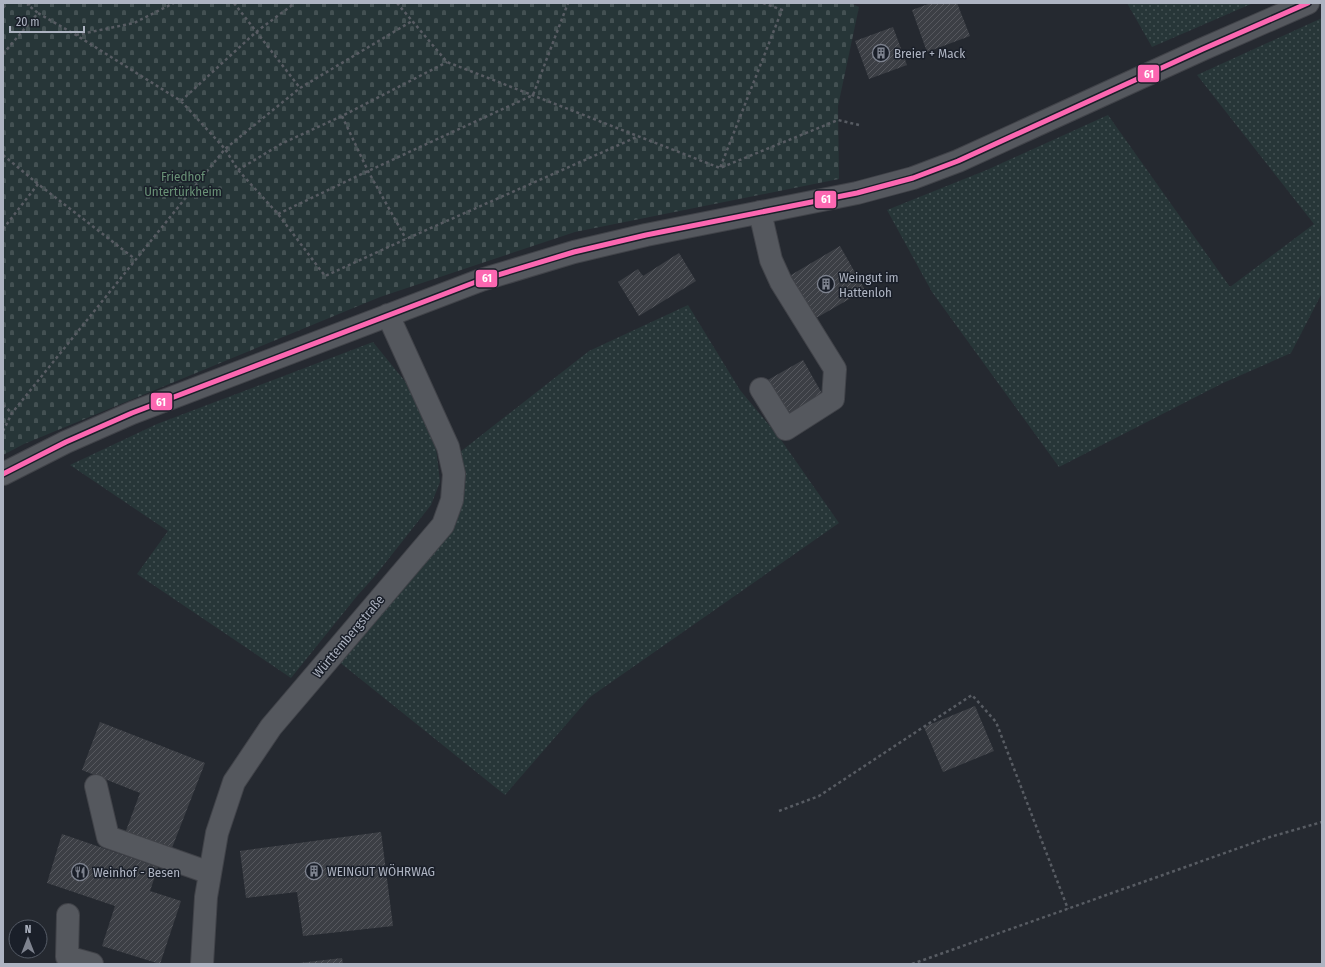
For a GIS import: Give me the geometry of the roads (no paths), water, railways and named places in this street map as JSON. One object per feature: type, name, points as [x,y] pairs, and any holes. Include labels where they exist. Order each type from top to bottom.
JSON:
[{"type":"street","points":[[3,474],[66,442],[132,413],[481,280],[574,252],[646,235],[857,193],[913,178],[958,160],[1308,3]]},
{"type":"street","points":[[760,212],[771,260],[781,282],[835,369],[833,399],[786,429],[761,389]]},
{"type":"street","name":"Württembergstraße","points":[[202,964],[206,897],[217,833],[234,782],[271,727],[443,525],[452,500],[454,474],[448,447],[388,315]]},
{"type":"street","points":[[96,786],[108,837],[210,873]]},
{"type":"street","points":[[68,915],[67,957],[92,964]]},
{"type":"place","name":"Breier + Mack","points":[[881,53]]},
{"type":"place","name":"Weingut im Hattenloh","points":[[826,284]]},
{"type":"place","name":"WEINGUT WÖHRWAG","points":[[314,871]]},
{"type":"place","name":"Weinhof - Besen","points":[[80,872]]},
{"type":"park label","name":"Friedhof Untertürkheim","points":[[183,184]]}]
